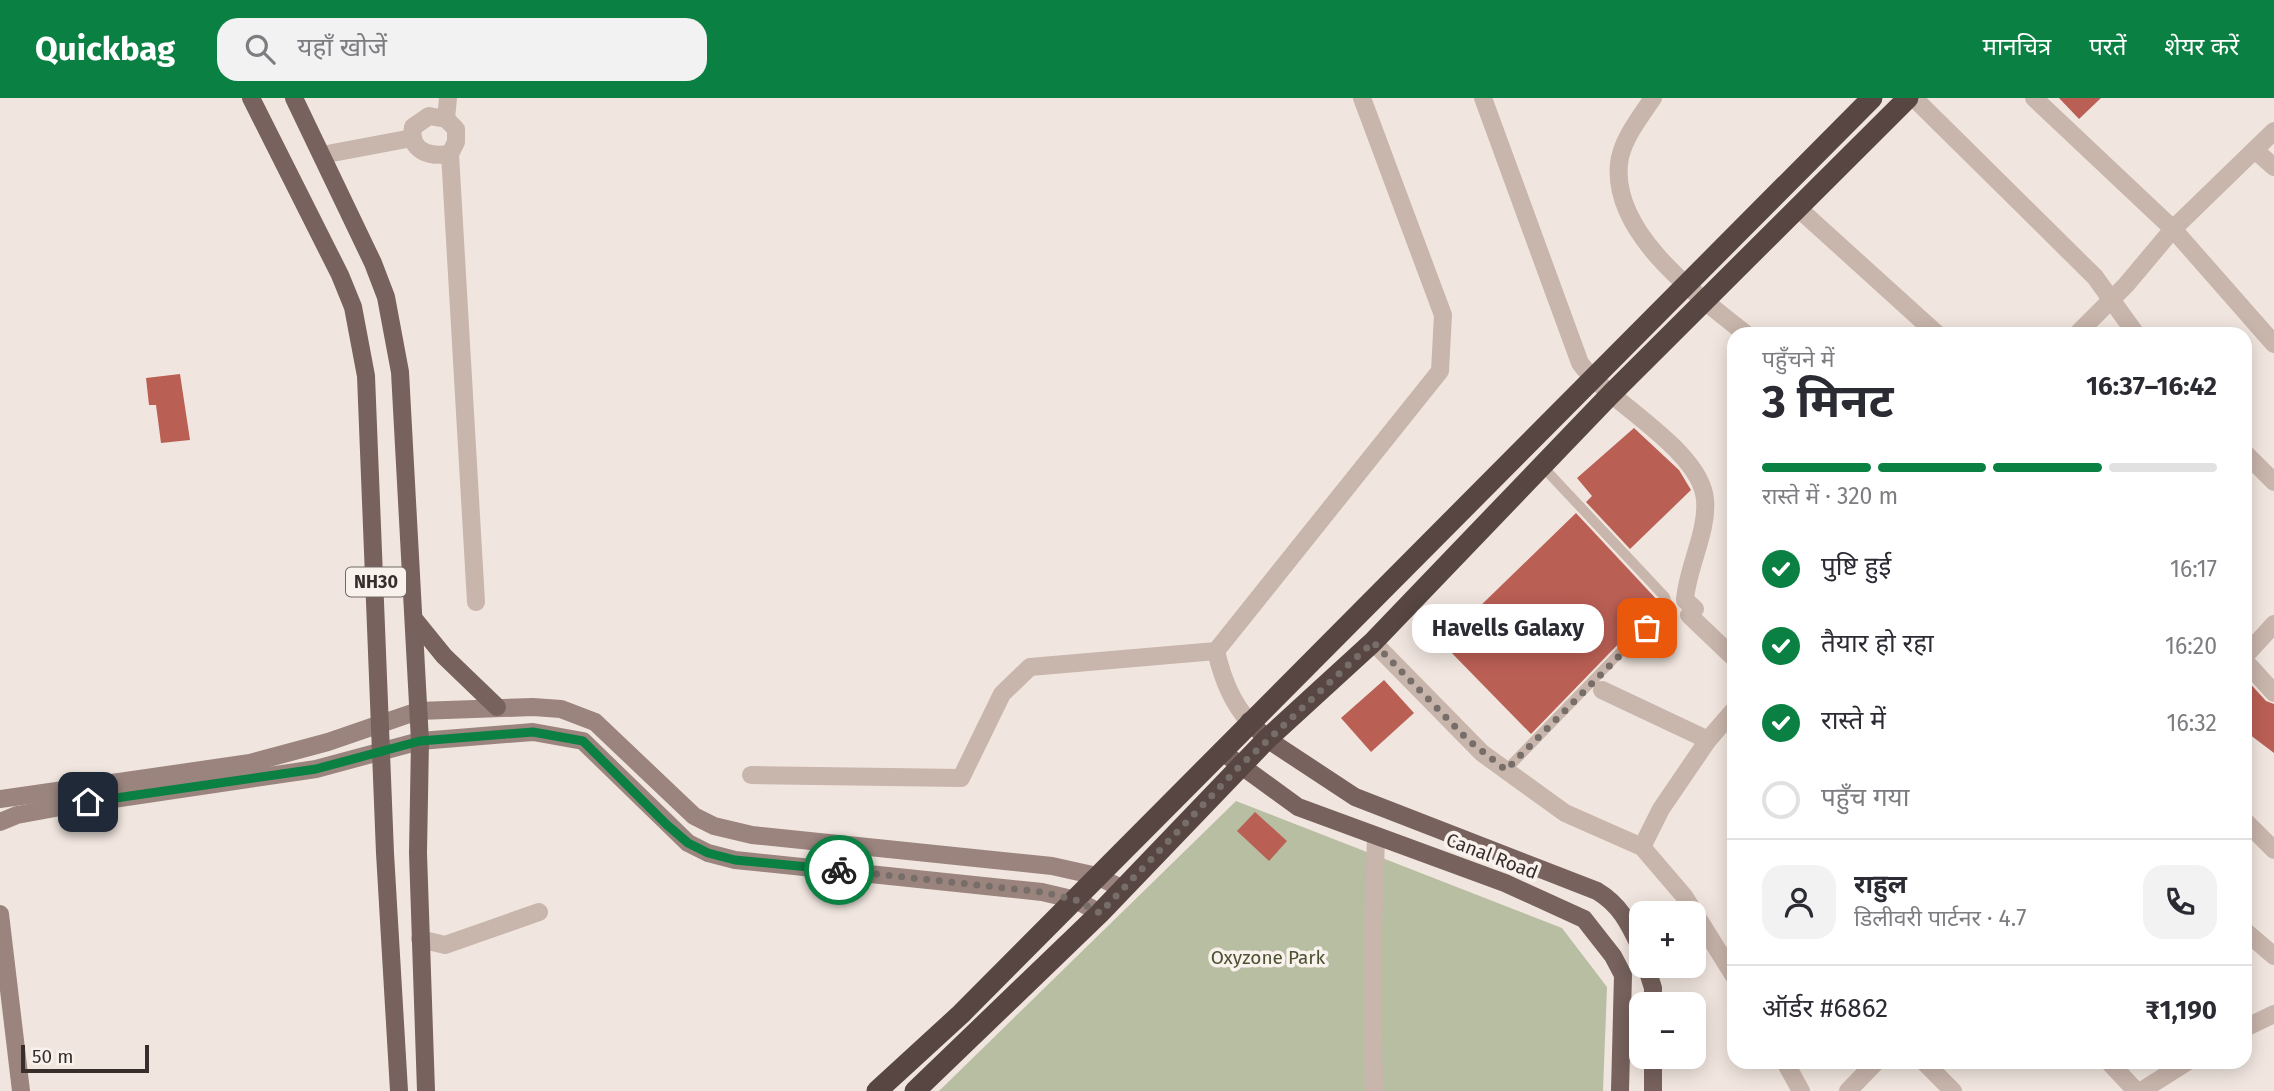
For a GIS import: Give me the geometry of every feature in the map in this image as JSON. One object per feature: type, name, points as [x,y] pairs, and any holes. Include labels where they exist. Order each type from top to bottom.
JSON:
[{"type":"highway","points":[[877,1091],[961,1014],[1076,900],[1249,721],[1872,98]]},
{"type":"highway","points":[[915,1091],[1124,889],[1267,739],[1373,642],[1611,394],[1908,98]]},
{"type":"main road","name":"NH30","points":[[251,98],[340,275],[359,333],[370,449],[399,1091]]},
{"type":"main road","name":"NH30","points":[[294,98],[373,262],[393,327],[400,372],[420,741],[420,939],[426,1091]]},
{"type":"main road","points":[[414,619],[444,656],[497,707]]},
{"type":"main road","name":"Canal Road","points":[[1249,721],[1267,739],[1355,797],[1597,891],[1614,901],[1629,923]]},
{"type":"main road","name":"Canal Road","points":[[1221,751],[1298,807],[1505,883],[1584,919],[1613,956],[1623,975],[1620,1091]]},
{"type":"main road","points":[[1653,1069],[1653,1091]]},
{"type":"street","points":[[446,119],[448,98]]},
{"type":"street","points":[[751,775],[961,778],[1002,694],[1030,667],[1216,652],[1440,371],[1443,315],[1362,98]]},
{"type":"street","points":[[1483,98],[1572,345],[1592,380],[1646,422],[1700,480],[1705,511],[1685,600],[1695,609],[1689,615],[1727,651]]},
{"type":"street","points":[[1914,98],[2095,277],[2131,327]]},
{"type":"street","points":[[2034,98],[2173,229],[2274,344]]},
{"type":"street","points":[[1651,100],[1627,139],[1619,163],[1620,188],[1627,214],[1685,286],[1737,327]]},
{"type":"street","points":[[450,154],[435,156],[418,149],[412,138],[413,127],[429,116],[446,119],[456,129],[456,142],[450,154],[476,602]]},
{"type":"street","points":[[2084,327],[2113,299],[2173,229],[2274,131]]},
{"type":"street","points":[[322,155],[412,138]]},
{"type":"street","points":[[2255,150],[2274,167]]},
{"type":"street","points":[[1799,209],[1929,327]]},
{"type":"street","points":[[2252,460],[2274,482]]},
{"type":"street","points":[[2252,648],[2274,624]]},
{"type":"street","points":[[1373,642],[1482,753],[1565,813],[1642,847],[1684,896],[1727,965]]},
{"type":"street","points":[[1216,652],[1221,673],[1237,708],[1249,721]]},
{"type":"street","points":[[2252,669],[2274,693]]},
{"type":"street","points":[[1602,690],[1708,740]]},
{"type":"street","points":[[0,799],[250,762],[328,743],[418,711],[497,707],[561,709],[595,722],[679,804],[714,826],[751,835],[1008,860],[1097,876],[1124,889]]},
{"type":"street","points":[[1642,847],[1661,809],[1708,740],[1727,718]]},
{"type":"street","points":[[0,822],[17,815],[66,806],[316,769],[420,741],[533,732],[583,741],[688,843],[708,853],[735,860],[1002,887],[1076,900],[1100,913]]},
{"type":"street","points":[[2252,828],[2274,850]]},
{"type":"street","points":[[1374,1091],[1371,965],[1376,837]]},
{"type":"street","points":[[420,939],[445,944],[539,912]]},
{"type":"street","points":[[0,914],[6,1010],[21,1091]]},
{"type":"street","points":[[2252,937],[2274,956]]},
{"type":"street","points":[[2252,1019],[2274,1014]]},
{"type":"street","points":[[1789,1069],[1801,1091]]},
{"type":"street","points":[[1848,1091],[1869,1069]]},
{"type":"street","points":[[1931,1069],[1954,1091]]},
{"type":"street","points":[[2116,1069],[2139,1091],[2175,1069]]},
{"type":"lane","points":[[1506,770],[1667,604],[1665,597],[1542,466]]},
{"type":"green space","name":"Oxyzone Park","points":[[1236,801],[1562,928],[1607,987],[1603,1091],[939,1091]]},
{"type":"building","points":[[2059,98],[2101,98],[2079,119]]},
{"type":"building","points":[[180,374],[190,440],[161,443],[156,405],[149,405],[146,378]]},
{"type":"building","points":[[1634,428],[1679,470],[1691,490],[1630,549],[1586,502],[1592,496],[1577,478]]},
{"type":"building","points":[[1576,513],[1659,602],[1531,734],[1442,643]]},
{"type":"building","points":[[1384,680],[1414,713],[1371,752],[1341,718]]},
{"type":"building","points":[[2252,686],[2266,701],[2274,704],[2274,753],[2252,736]]},
{"type":"building","points":[[1255,812],[1287,841],[1269,861],[1237,831]]},
{"type":"way so far","points":[[839,870],[1042,892],[1076,900],[1100,913],[1240,766],[1373,642],[1468,740],[1506,770],[1575,697],[1647,628]]},
{"type":"place","name":"Havells Galaxy","points":[[1647,628]]},
{"type":"route","points":[[88,802],[316,769],[355,761],[420,741],[533,732],[583,741],[666,824],[688,843],[708,853],[735,860],[839,870]]}]
